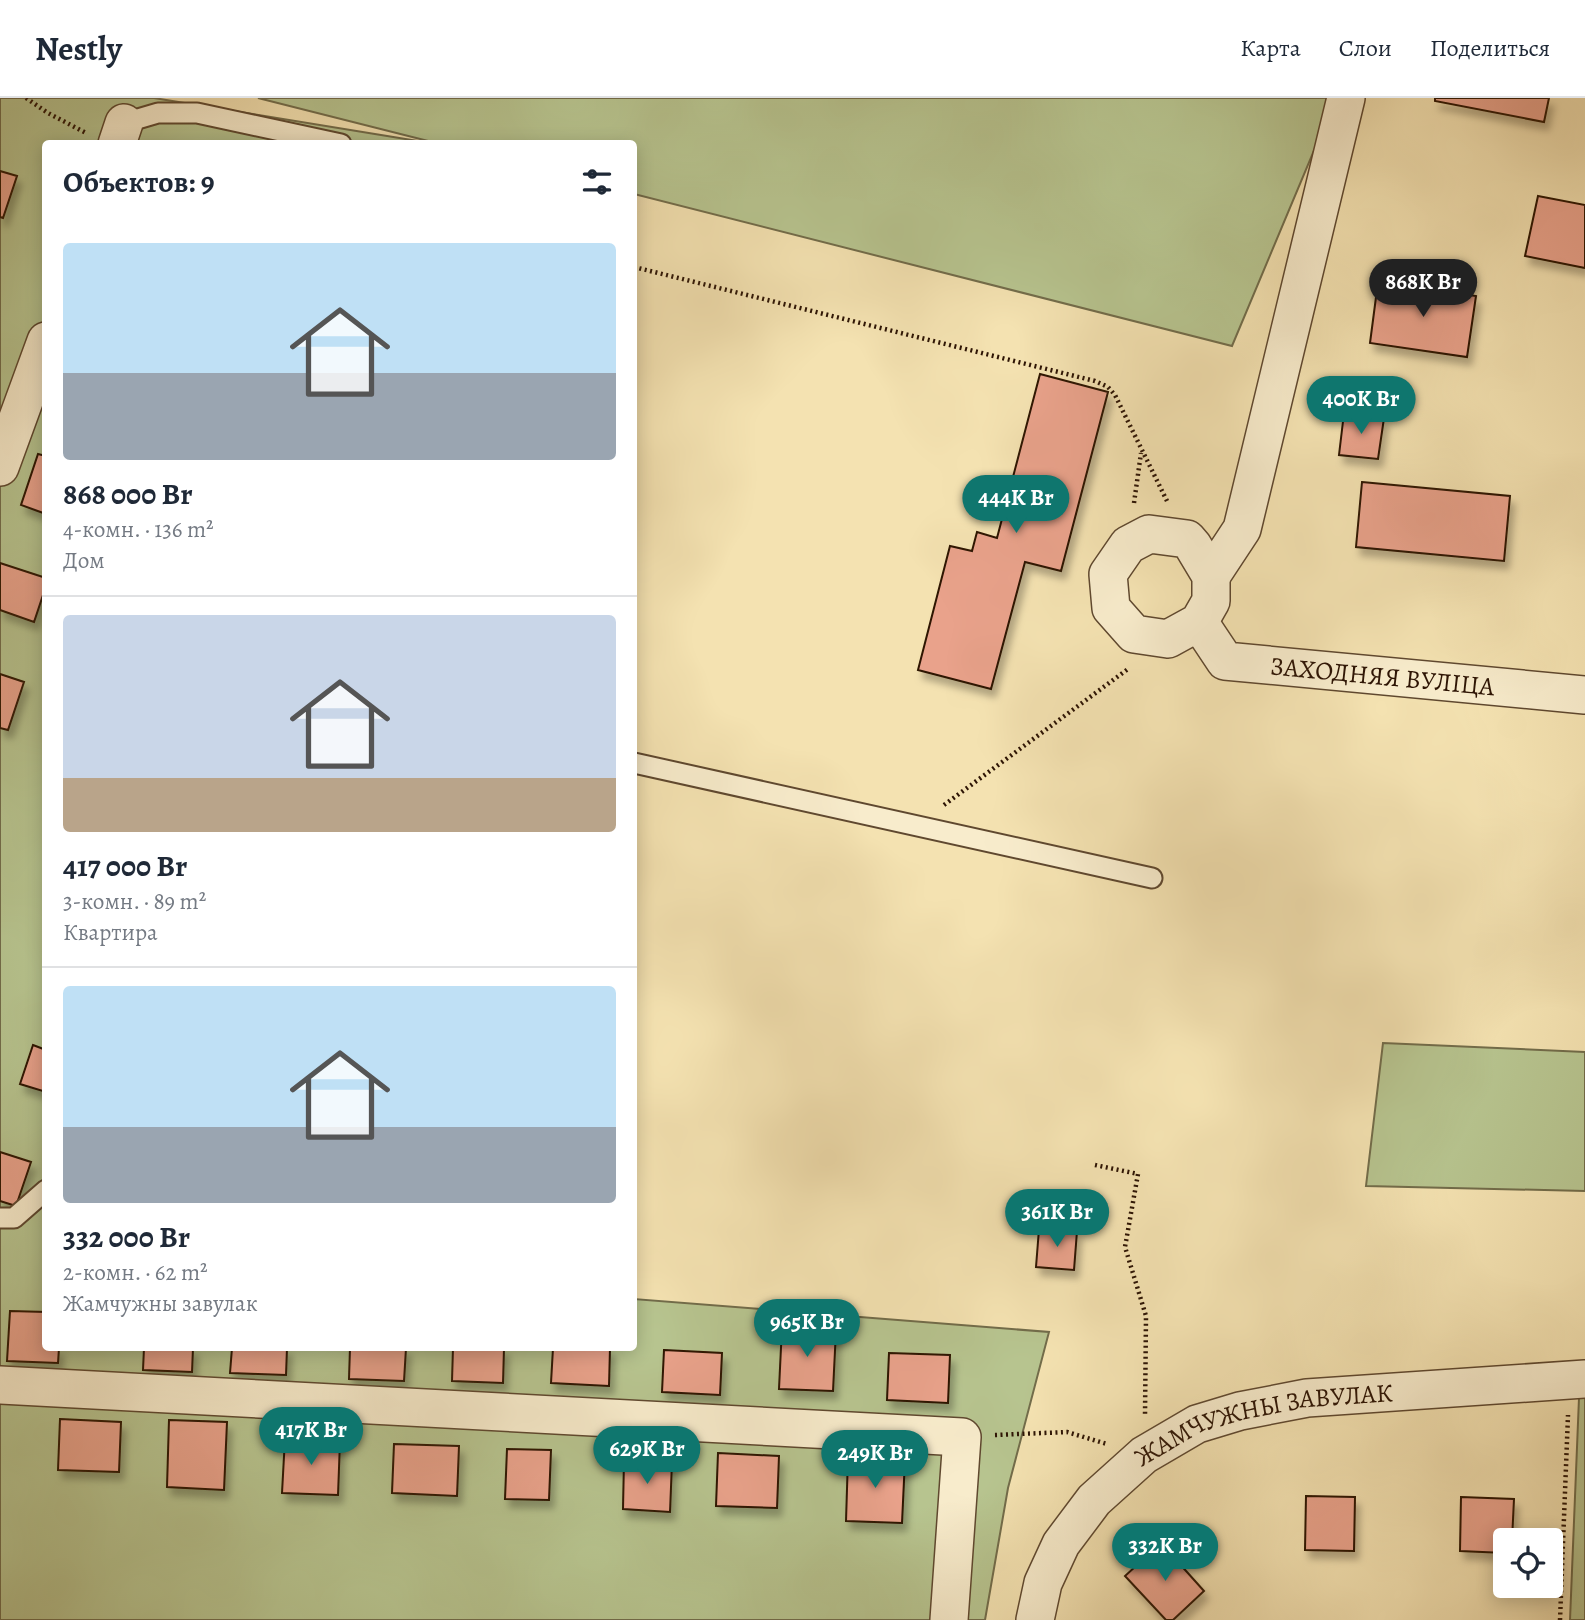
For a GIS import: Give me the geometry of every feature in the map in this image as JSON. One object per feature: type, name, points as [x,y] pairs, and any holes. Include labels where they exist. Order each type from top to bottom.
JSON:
[{"type":"street","points":[[1211,576],[1187,539],[1149,534],[1128,545],[1108,574],[1111,608],[1134,634],[1184,631],[1210,601],[1211,576],[1242,529],[1346,98]]},
{"type":"street","points":[[0,467],[42,352]]},
{"type":"street","name":"ЗАХОДНЯЯ ВУЛІЦА","points":[[1184,631],[1225,661],[1585,695]]},
{"type":"street","name":"ЖАМЧУЖНЫ ЗАВУЛАК","points":[[1035,1620],[1043,1583],[1061,1544],[1094,1500],[1144,1455],[1197,1424],[1307,1398],[1577,1380]]},
{"type":"street","points":[[0,1385],[962,1437],[949,1620]]},
{"type":"lane","points":[[111,135],[158,113],[197,113],[322,140]]},
{"type":"lane","points":[[637,764],[1153,878]]},
{"type":"lane","points":[[0,1219],[14,1217],[42,1193]]},
{"type":"path","points":[[26,98],[48,113],[111,135]]},
{"type":"path","points":[[637,268],[1095,381],[1108,387],[1115,395],[1187,539]]},
{"type":"path","points":[[1128,545],[1142,452]]},
{"type":"path","points":[[916,825],[1184,631]]},
{"type":"path","points":[[962,1437],[1068,1432],[1144,1455],[1146,1316],[1125,1247],[1138,1174],[1095,1165]]},
{"type":"path","points":[[1560,1620],[1577,1380]]},
{"type":"green space","points":[[0,98],[154,98],[412,140],[42,140],[42,1351],[637,1351],[637,1299],[1049,1332],[1008,1488],[985,1620],[0,1620]]},
{"type":"green space","points":[[258,98],[1336,98],[1232,346],[637,195],[637,140],[424,140]]},
{"type":"green space","points":[[1383,1043],[1585,1052],[1585,1191],[1366,1186]]},
{"type":"green space","points":[[1579,1398],[1585,1398],[1585,1620],[1570,1620]]},
{"type":"building","points":[[1435,98],[1549,98],[1544,122],[1435,101]]},
{"type":"building","points":[[0,171],[17,176],[3,218],[0,217]]},
{"type":"building","points":[[1538,196],[1585,205],[1585,268],[1525,256]]},
{"type":"building","points":[[1378,282],[1476,296],[1467,357],[1370,343]]},
{"type":"building","points":[[1040,374],[1108,392],[1061,571],[1025,562],[991,689],[918,670],[950,546],[972,551],[977,532],[997,538]]},
{"type":"building","points":[[1344,413],[1384,418],[1378,459],[1339,455]]},
{"type":"building","points":[[38,454],[42,455],[42,513],[21,505]]},
{"type":"building","points":[[1362,482],[1510,496],[1504,561],[1356,547]]},
{"type":"building","points":[[0,563],[42,577],[42,598],[34,622],[0,610]]},
{"type":"building","points":[[0,674],[24,682],[8,730],[0,728]]},
{"type":"building","points":[[33,1045],[42,1048],[42,1091],[20,1084]]},
{"type":"building","points":[[0,1152],[31,1162],[16,1206],[0,1201]]},
{"type":"building","points":[[1039,1229],[1077,1231],[1074,1270],[1036,1267]]},
{"type":"building","points":[[10,1311],[42,1312],[42,1351],[59,1351],[58,1363],[7,1361]]},
{"type":"building","points":[[782,1327],[836,1330],[833,1391],[779,1389]]},
{"type":"building","points":[[664,1350],[722,1353],[720,1395],[662,1392]]},
{"type":"building","points":[[144,1351],[193,1351],[192,1372],[143,1370]]},
{"type":"building","points":[[232,1351],[287,1351],[286,1375],[230,1373]]},
{"type":"building","points":[[350,1351],[406,1351],[404,1381],[349,1379]]},
{"type":"building","points":[[453,1351],[504,1351],[503,1383],[452,1381]]},
{"type":"building","points":[[553,1351],[610,1351],[609,1386],[551,1383]]},
{"type":"building","points":[[889,1353],[950,1355],[948,1403],[887,1400]]},
{"type":"building","points":[[60,1419],[121,1422],[119,1472],[58,1470]]},
{"type":"building","points":[[169,1420],[227,1422],[224,1490],[167,1487]]},
{"type":"building","points":[[285,1438],[340,1441],[338,1495],[282,1493]]},
{"type":"building","points":[[394,1444],[459,1446],[457,1496],[392,1493]]},
{"type":"building","points":[[507,1449],[551,1450],[549,1500],[505,1499]]},
{"type":"building","points":[[718,1453],[779,1456],[777,1508],[716,1506]]},
{"type":"building","points":[[848,1457],[905,1459],[902,1523],[846,1521]]},
{"type":"building","points":[[624,1460],[672,1462],[670,1512],[623,1509]]},
{"type":"building","points":[[1306,1496],[1355,1497],[1354,1551],[1305,1550]]},
{"type":"building","points":[[1461,1497],[1514,1499],[1513,1528],[1493,1528],[1493,1552],[1460,1551]]},
{"type":"building","points":[[1161,1543],[1204,1591],[1173,1620],[1166,1620],[1125,1576]]}]
